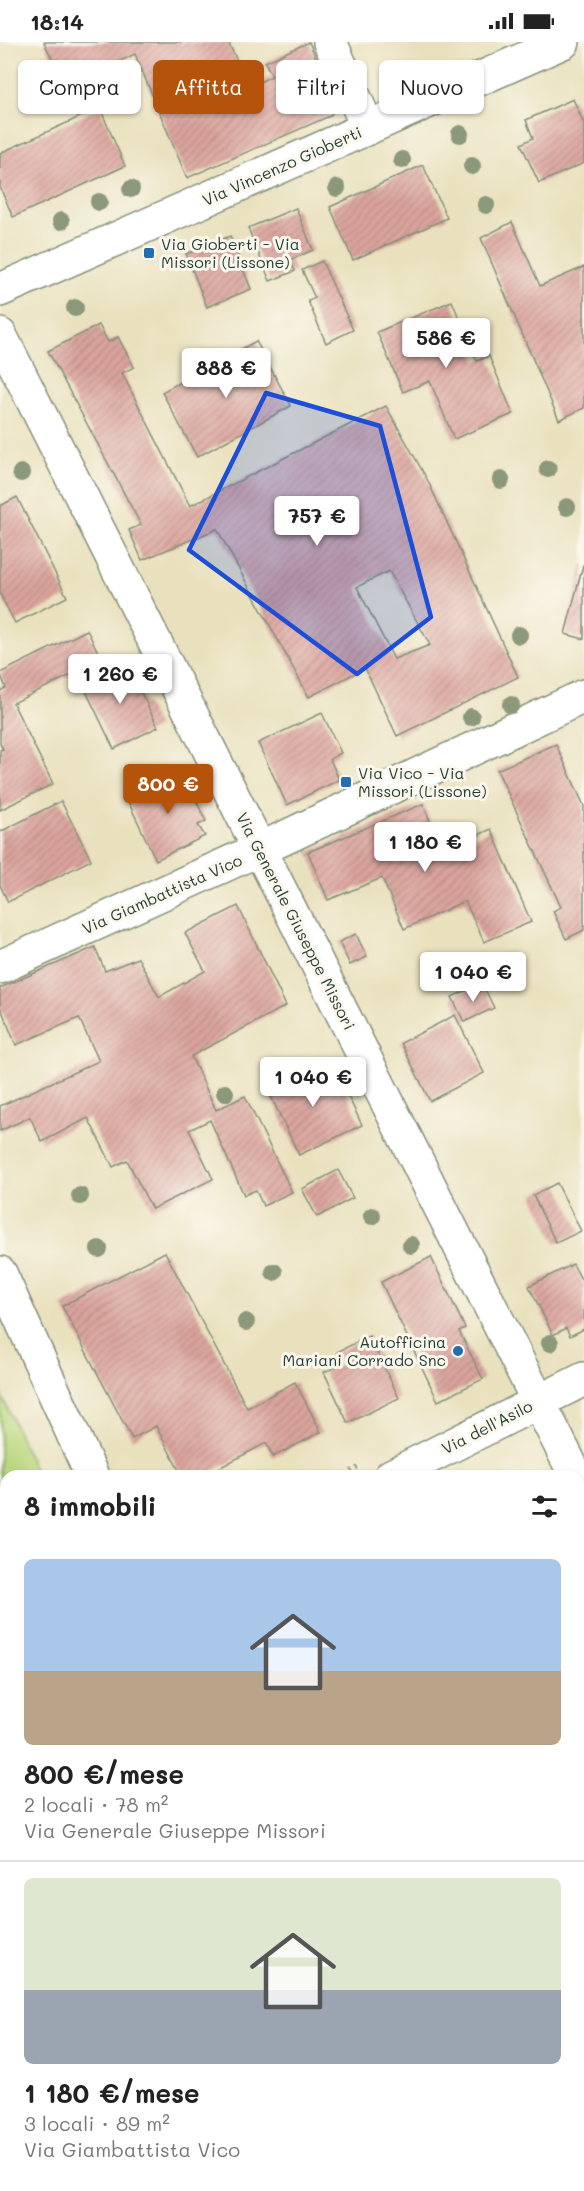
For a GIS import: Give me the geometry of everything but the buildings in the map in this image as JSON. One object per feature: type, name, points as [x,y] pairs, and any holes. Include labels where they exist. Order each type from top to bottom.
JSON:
[{"type":"street","points":[[330,42],[368,128]]},
{"type":"street","name":"Via Vincenzo Gioberti","points":[[0,290],[563,42]]},
{"type":"street","name":"Via Generale Giuseppe Missori","points":[[0,335],[573,1470]]},
{"type":"street","name":"Via Giambattista Vico","points":[[0,967],[260,849],[584,696]]},
{"type":"street","points":[[0,1273],[89,1470]]},
{"type":"street","name":"Via dell'Asilo","points":[[403,1470],[584,1379]]},
{"type":"highlighted area","points":[[266,393],[380,426],[431,617],[357,674],[189,550]]},
{"type":"green space","points":[[0,1391],[34,1470],[0,1470]]},
{"type":"place","name":"Via Gioberti - Via Missori (Lissone)","points":[[149,253]]},
{"type":"place","name":"Via Vico - Via Missori (Lissone)","points":[[346,782]]},
{"type":"place","name":"Autofficina Mariani Corrado Snc","points":[[458,1351]]}]
